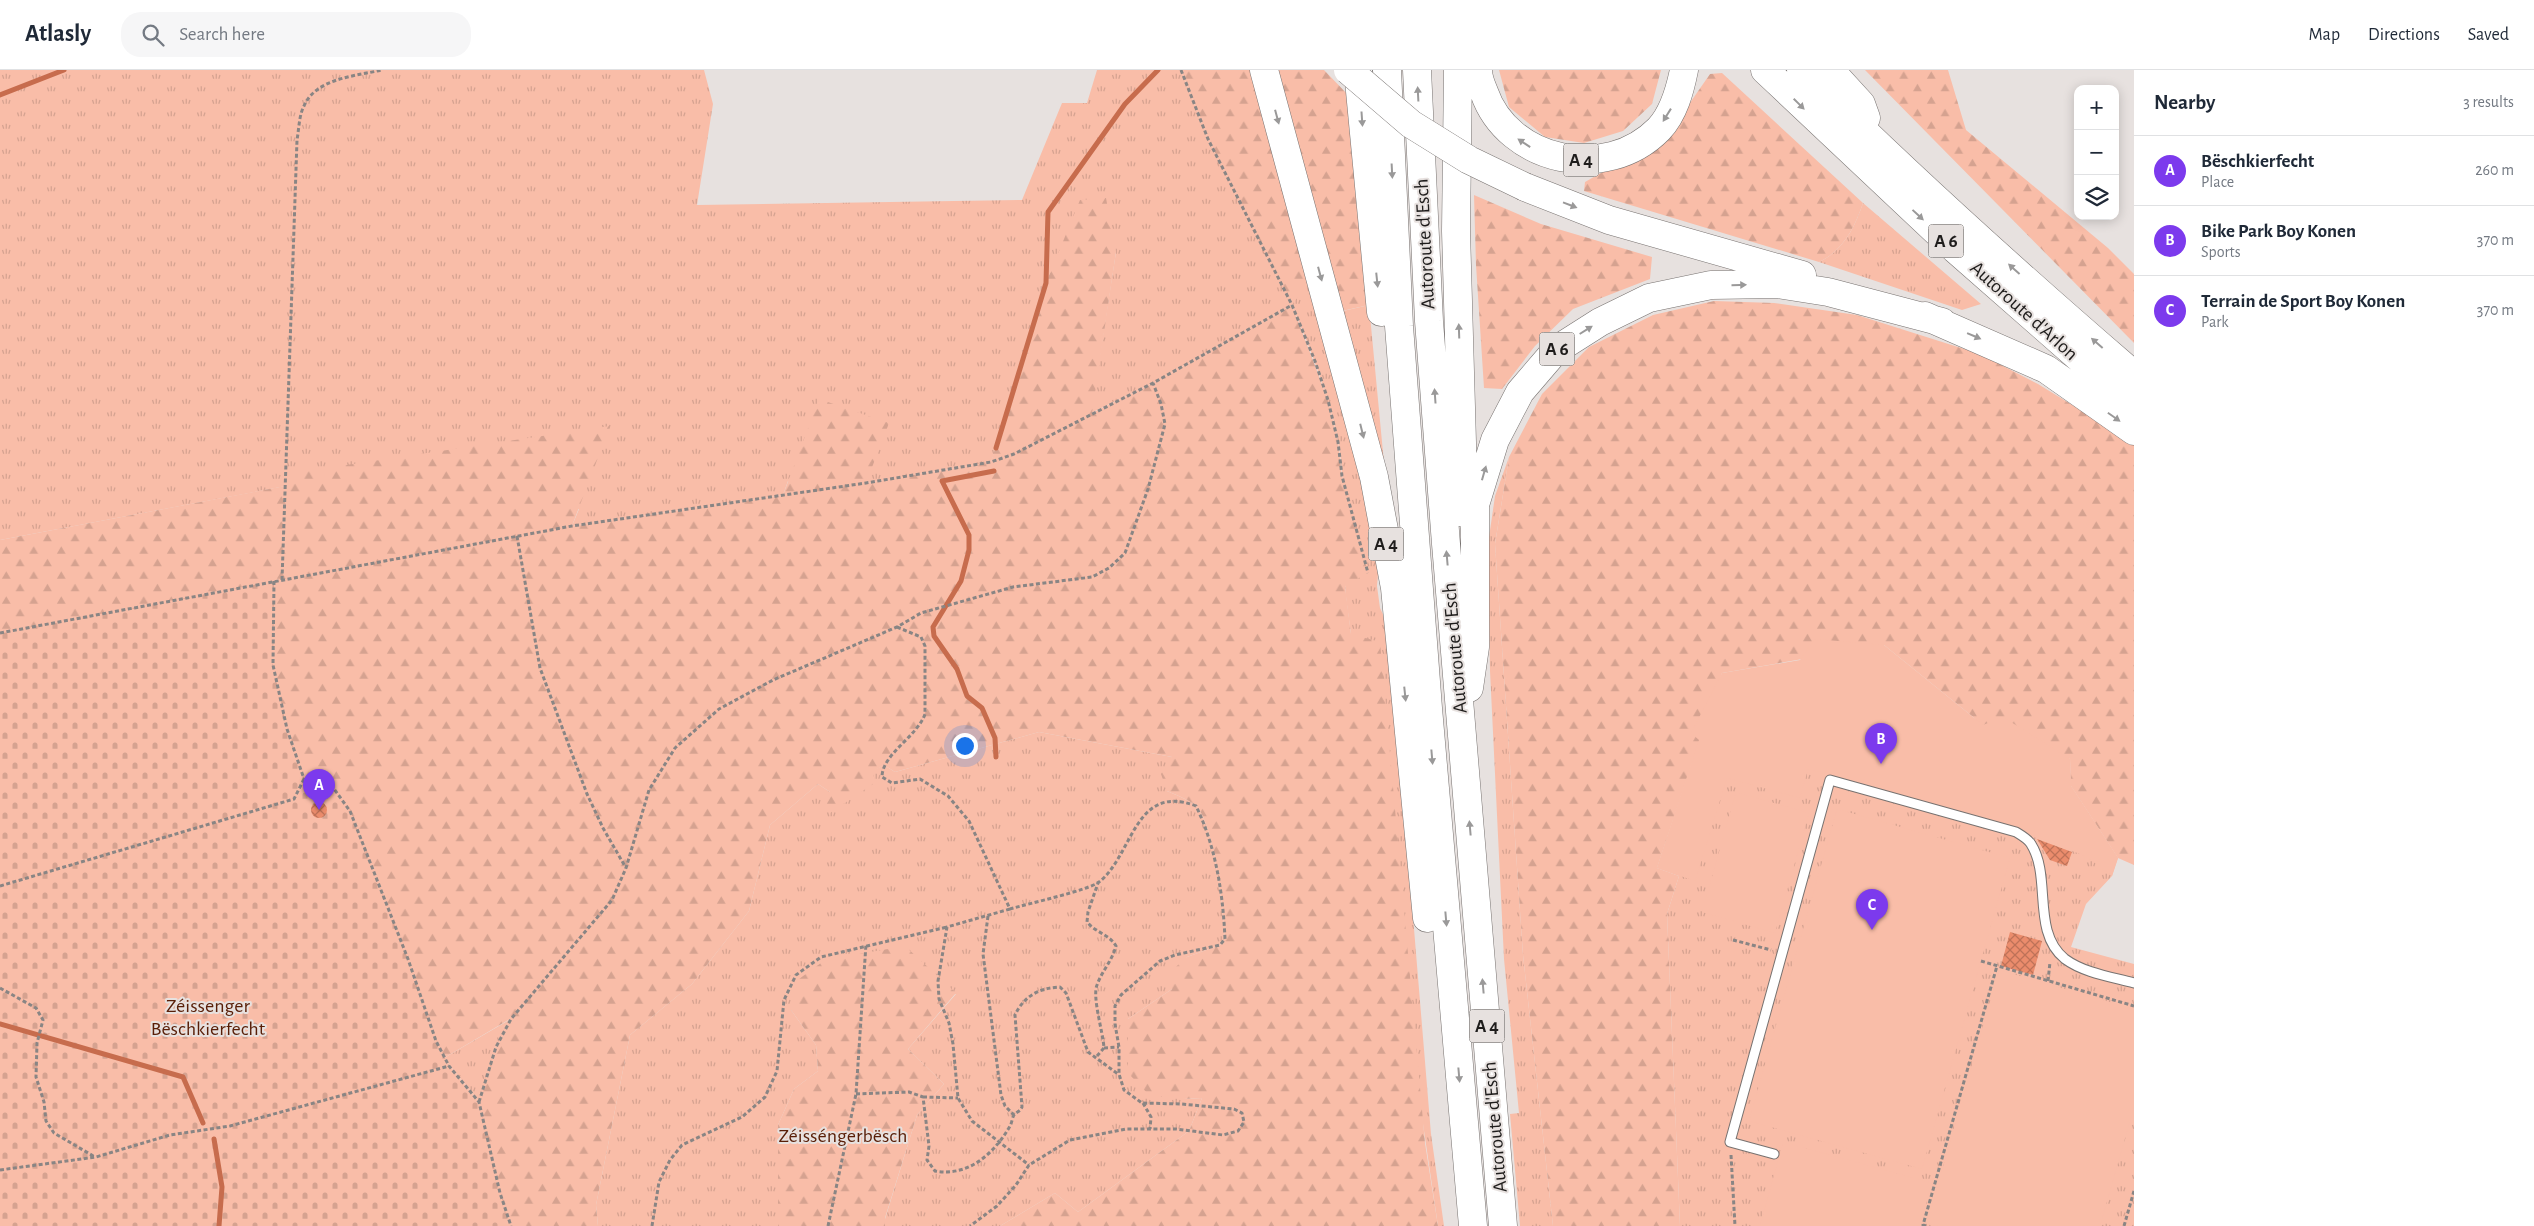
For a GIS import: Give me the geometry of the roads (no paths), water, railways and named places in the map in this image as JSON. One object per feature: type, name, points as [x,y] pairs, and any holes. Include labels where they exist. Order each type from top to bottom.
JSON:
[{"type":"highway","name":"A 4","points":[[1264,70],[1374,477],[1395,588],[1432,964],[1455,1026]]},
{"type":"highway","name":"A 6","points":[[1348,70],[1411,124],[1469,160],[1525,187],[1609,220],[1860,292],[1942,322],[2046,369],[2134,431]]},
{"type":"highway","name":"A 4","points":[[1358,70],[1394,450],[1406,612],[1428,708]]},
{"type":"highway","name":"Autoroute d'Esch","points":[[1387,70],[1398,326],[1428,708],[1473,1226]]},
{"type":"highway","name":"Autoroute d'Esch","points":[[1416,70],[1429,321],[1503,1226]]},
{"type":"highway","points":[[1458,70],[1456,231],[1468,644],[1462,729]]},
{"type":"highway","name":"A 4","points":[[1478,70],[1490,109],[1507,130],[1528,146],[1556,158],[1578,160],[1602,159],[1633,148],[1659,128],[1678,98],[1684,70]]},
{"type":"highway","name":"Autoroute d'Arlon","points":[[1764,70],[1955,249],[2134,406]]},
{"type":"highway","name":"Autoroute d'Arlon","points":[[1801,70],[1875,142],[2050,302],[2134,375]]},
{"type":"highway","points":[[1830,70],[1862,104],[1875,142]]},
{"type":"highway","name":"A 6","points":[[1462,729],[1475,647],[1475,505],[1489,456],[1499,432],[1520,392],[1556,350],[1600,322],[1649,298],[1711,285],[1777,284],[1828,292],[1942,322]]},
{"type":"lane","points":[[1774,1154],[1730,1142],[1830,780],[2016,832],[2030,842],[2037,858],[2046,925],[2052,943],[2065,959],[2086,970],[2134,983]]},
{"type":"waterway","points":[[0,95],[64,70]]},
{"type":"waterway","points":[[996,448],[1046,283],[1048,212],[1125,104],[1158,70]]},
{"type":"waterway","points":[[994,471],[942,481],[969,535],[969,550],[961,581],[933,627],[934,636],[957,669],[967,696],[982,708],[995,738],[996,757]]},
{"type":"waterway","points":[[0,1024],[183,1077],[203,1123]]},
{"type":"waterway","points":[[214,1139],[222,1187],[219,1226]]},
{"type":"place","name":"Bike Park Boy Konen","points":[[1881,764]]},
{"type":"place","name":"Bëschkierfecht","points":[[319,810]]},
{"type":"place","name":"Terrain de Sport Boy Konen","points":[[1872,930]]},
{"type":"park label","name":"Zéissenger Bëschkierfecht","points":[[208,1018]]},
{"type":"park label","name":"Zéisséngerbësch","points":[[843,1136]]}]
